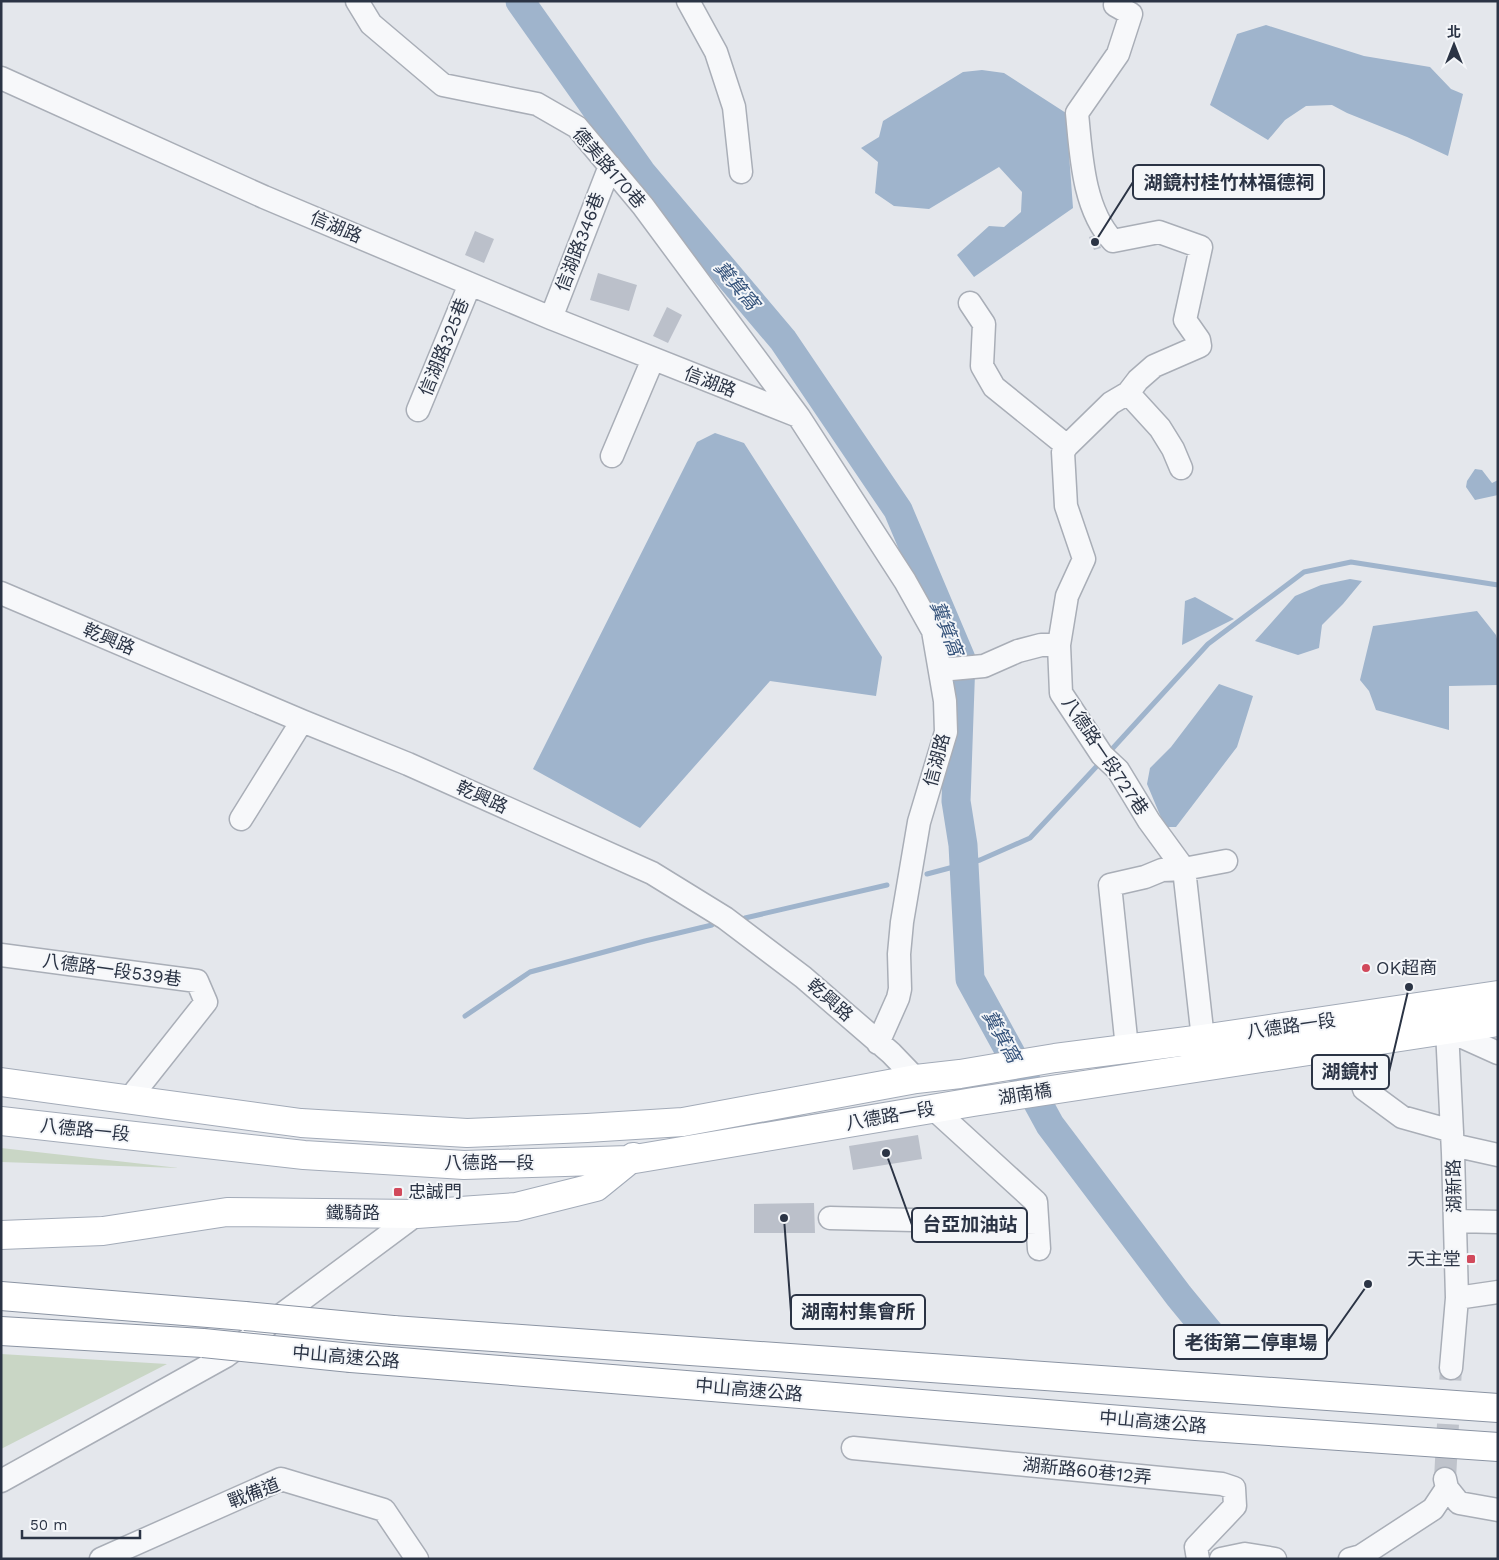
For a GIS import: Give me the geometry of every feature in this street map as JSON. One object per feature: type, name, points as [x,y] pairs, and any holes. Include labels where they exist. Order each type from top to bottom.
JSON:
[{"type":"main road","name":"八德路一段","points":[[1055,1058],[1203,1039],[1498,995]]},
{"type":"main road","name":"八德路一段","points":[[1077,1086],[1498,1022]]},
{"type":"main road","name":"湖南橋","points":[[960,1074],[1055,1058]]},
{"type":"main road","name":"八德路一段","points":[[1,1082],[130,1098],[301,1123],[467,1133],[683,1122],[916,1080],[960,1074]]},
{"type":"main road","name":"湖南橋","points":[[973,1102],[1077,1086]]},
{"type":"main road","name":"八德路一段","points":[[1,1121],[304,1155],[464,1165],[629,1160],[973,1102]]},
{"type":"main road","name":"鐵騎路","points":[[1,1235],[103,1231],[227,1212],[417,1214],[516,1207],[596,1187],[629,1160],[683,1122]]},
{"type":"main road","name":"中山高速公路","points":[[1,1296],[393,1330],[1498,1408]]},
{"type":"main road","name":"中山高速公路","points":[[1,1331],[203,1343],[351,1358],[1498,1448]]},
{"type":"street","name":"德美路170巷","points":[[357,1],[372,24],[443,85],[537,104],[577,127],[643,206],[799,416]]},
{"type":"street","points":[[688,1],[716,52],[734,107],[741,172]]},
{"type":"street","points":[[970,303],[984,324],[982,366],[994,387],[1067,446],[1111,403],[1128,393],[1138,380],[1154,366],[1200,346],[1199,340],[1185,320],[1201,247],[1159,232],[1113,241],[1106,234],[1090,201],[1082,158],[1077,112],[1118,54],[1131,14],[1115,5],[1116,1]]},
{"type":"street","name":"信湖路","points":[[1,78],[264,197],[550,318],[799,416],[906,580],[933,631],[947,669],[946,732],[919,822],[902,922],[899,954],[900,989],[898,998],[878,1042]]},
{"type":"street","name":"信湖路346巷","points":[[550,318],[610,166]]},
{"type":"street","name":"信湖路325巷","points":[[418,410],[470,284]]},
{"type":"street","points":[[612,456],[653,359]]},
{"type":"street","points":[[1128,393],[1160,428],[1173,449],[1181,468]]},
{"type":"street","name":"八德路一段727巷","points":[[1067,446],[1063,452],[1066,506],[1084,559],[1067,596],[1059,645],[1061,693],[1102,755],[1118,770],[1149,821],[1184,869],[1203,1039]]},
{"type":"street","name":"乾興路","points":[[1,593],[408,764],[652,873],[732,924],[803,978],[878,1042],[916,1080]]},
{"type":"street","points":[[947,669],[984,666],[1018,651],[1041,645],[1059,645]]},
{"type":"street","points":[[241,819],[302,721]]},
{"type":"street","points":[[1127,1048],[1110,885],[1145,877],[1162,870],[1184,869],[1226,861]]},
{"type":"street","name":"八德路一段539巷","points":[[1,955],[197,981],[206,1002],[130,1098]]},
{"type":"street","name":"湖新路","points":[[1442,1004],[1447,1030],[1453,1138],[1457,1298],[1451,1368]]},
{"type":"street","points":[[1447,1030],[1498,1053]]},
{"type":"street","points":[[1354,1044],[1364,1089],[1402,1118],[1498,1155]]},
{"type":"street","points":[[934,1109],[1036,1202],[1039,1250]]},
{"type":"street","points":[[1,1481],[226,1356],[417,1214]]},
{"type":"street","points":[[830,1218],[1037,1223]]},
{"type":"street","points":[[1455,1221],[1498,1222]]},
{"type":"street","points":[[1457,1298],[1498,1292]]},
{"type":"street","name":"湖新路60巷12弄","points":[[852,1448],[1222,1484],[1234,1488],[1235,1506],[1196,1547],[1198,1559]]},
{"type":"street","name":"戰備道","points":[[101,1559],[281,1479],[384,1510],[417,1559]]},
{"type":"street","points":[[1350,1559],[1361,1556],[1433,1509],[1446,1483],[1459,1503],[1498,1510]]},
{"type":"street","points":[[1221,1559],[1246,1554],[1275,1559]]},
{"type":"green space","points":[[1,1148],[179,1168],[1,1162]]},
{"type":"green space","points":[[1,1354],[167,1364],[1,1449]]},
{"type":"water","points":[[1266,25],[1364,56],[1430,67],[1451,89],[1463,94],[1448,156],[1332,105],[1306,106],[1285,120],[1268,140],[1210,105],[1237,34]]},
{"type":"water","points":[[982,70],[1004,73],[1066,113],[1073,208],[974,277],[957,255],[989,226],[1004,227],[1021,212],[1022,192],[999,167],[929,209],[894,206],[875,193],[878,162],[861,148],[879,137],[883,121],[963,72]]},
{"type":"water","points":[[715,433],[744,443],[882,657],[876,696],[770,681],[640,828],[533,769],[697,442]]},
{"type":"water","points":[[1475,469],[1482,470],[1492,483],[1498,480],[1498,495],[1475,500],[1466,487],[1467,481]]},
{"type":"water","points":[[1350,579],[1362,581],[1322,625],[1319,648],[1298,655],[1255,641],[1295,596],[1321,585]]},
{"type":"water","points":[[1195,597],[1234,619],[1182,645],[1185,601]]},
{"type":"water","points":[[1477,611],[1496,635],[1498,643],[1498,685],[1449,686],[1449,730],[1376,710],[1369,691],[1360,680],[1373,626]]},
{"type":"water","points":[[1219,684],[1253,696],[1237,747],[1176,827],[1165,827],[1147,784],[1150,768],[1171,747]]},
{"type":"building","points":[[475,231],[494,239],[484,263],[465,255]]},
{"type":"building","points":[[1096,235],[1101,248],[1094,250],[1089,237]]},
{"type":"building","points":[[598,273],[637,285],[629,311],[590,300]]},
{"type":"building","points":[[667,307],[682,315],[668,343],[653,336]]},
{"type":"building","points":[[918,1135],[922,1159],[853,1170],[849,1146]]},
{"type":"building","points":[[814,1203],[815,1233],[754,1233],[754,1204]]},
{"type":"waterway","name":"糞箕窩","points":[[520,1],[641,172],[783,340],[898,510],[961,659],[956,801],[963,845],[970,979],[1050,1125],[1179,1296],[1216,1341]]},
{"type":"waterway","points":[[1113,748],[1208,644],[1304,572],[1351,562],[1498,585]]},
{"type":"waterway","points":[[927,874],[980,860],[1030,838],[1096,767]]},
{"type":"waterway","points":[[745,918],[887,885]]},
{"type":"waterway","points":[[465,1016],[530,972],[712,925]]},
{"type":"tunnel","points":[[1445,1479],[1451,1368]]},
{"type":"place","name":"湖鏡村桂竹林福德祠","points":[[1095,242]]},
{"type":"place","name":"OK超商","points":[[1366,968]]},
{"type":"place","name":"湖鏡村","points":[[1409,987]]},
{"type":"place","name":"台亞加油站","points":[[886,1153]]},
{"type":"place","name":"忠誠門","points":[[398,1192]]},
{"type":"place","name":"湖南村集會所","points":[[784,1218]]},
{"type":"place","name":"天主堂","points":[[1471,1259]]},
{"type":"place","name":"老街第二停車場","points":[[1368,1284]]}]
